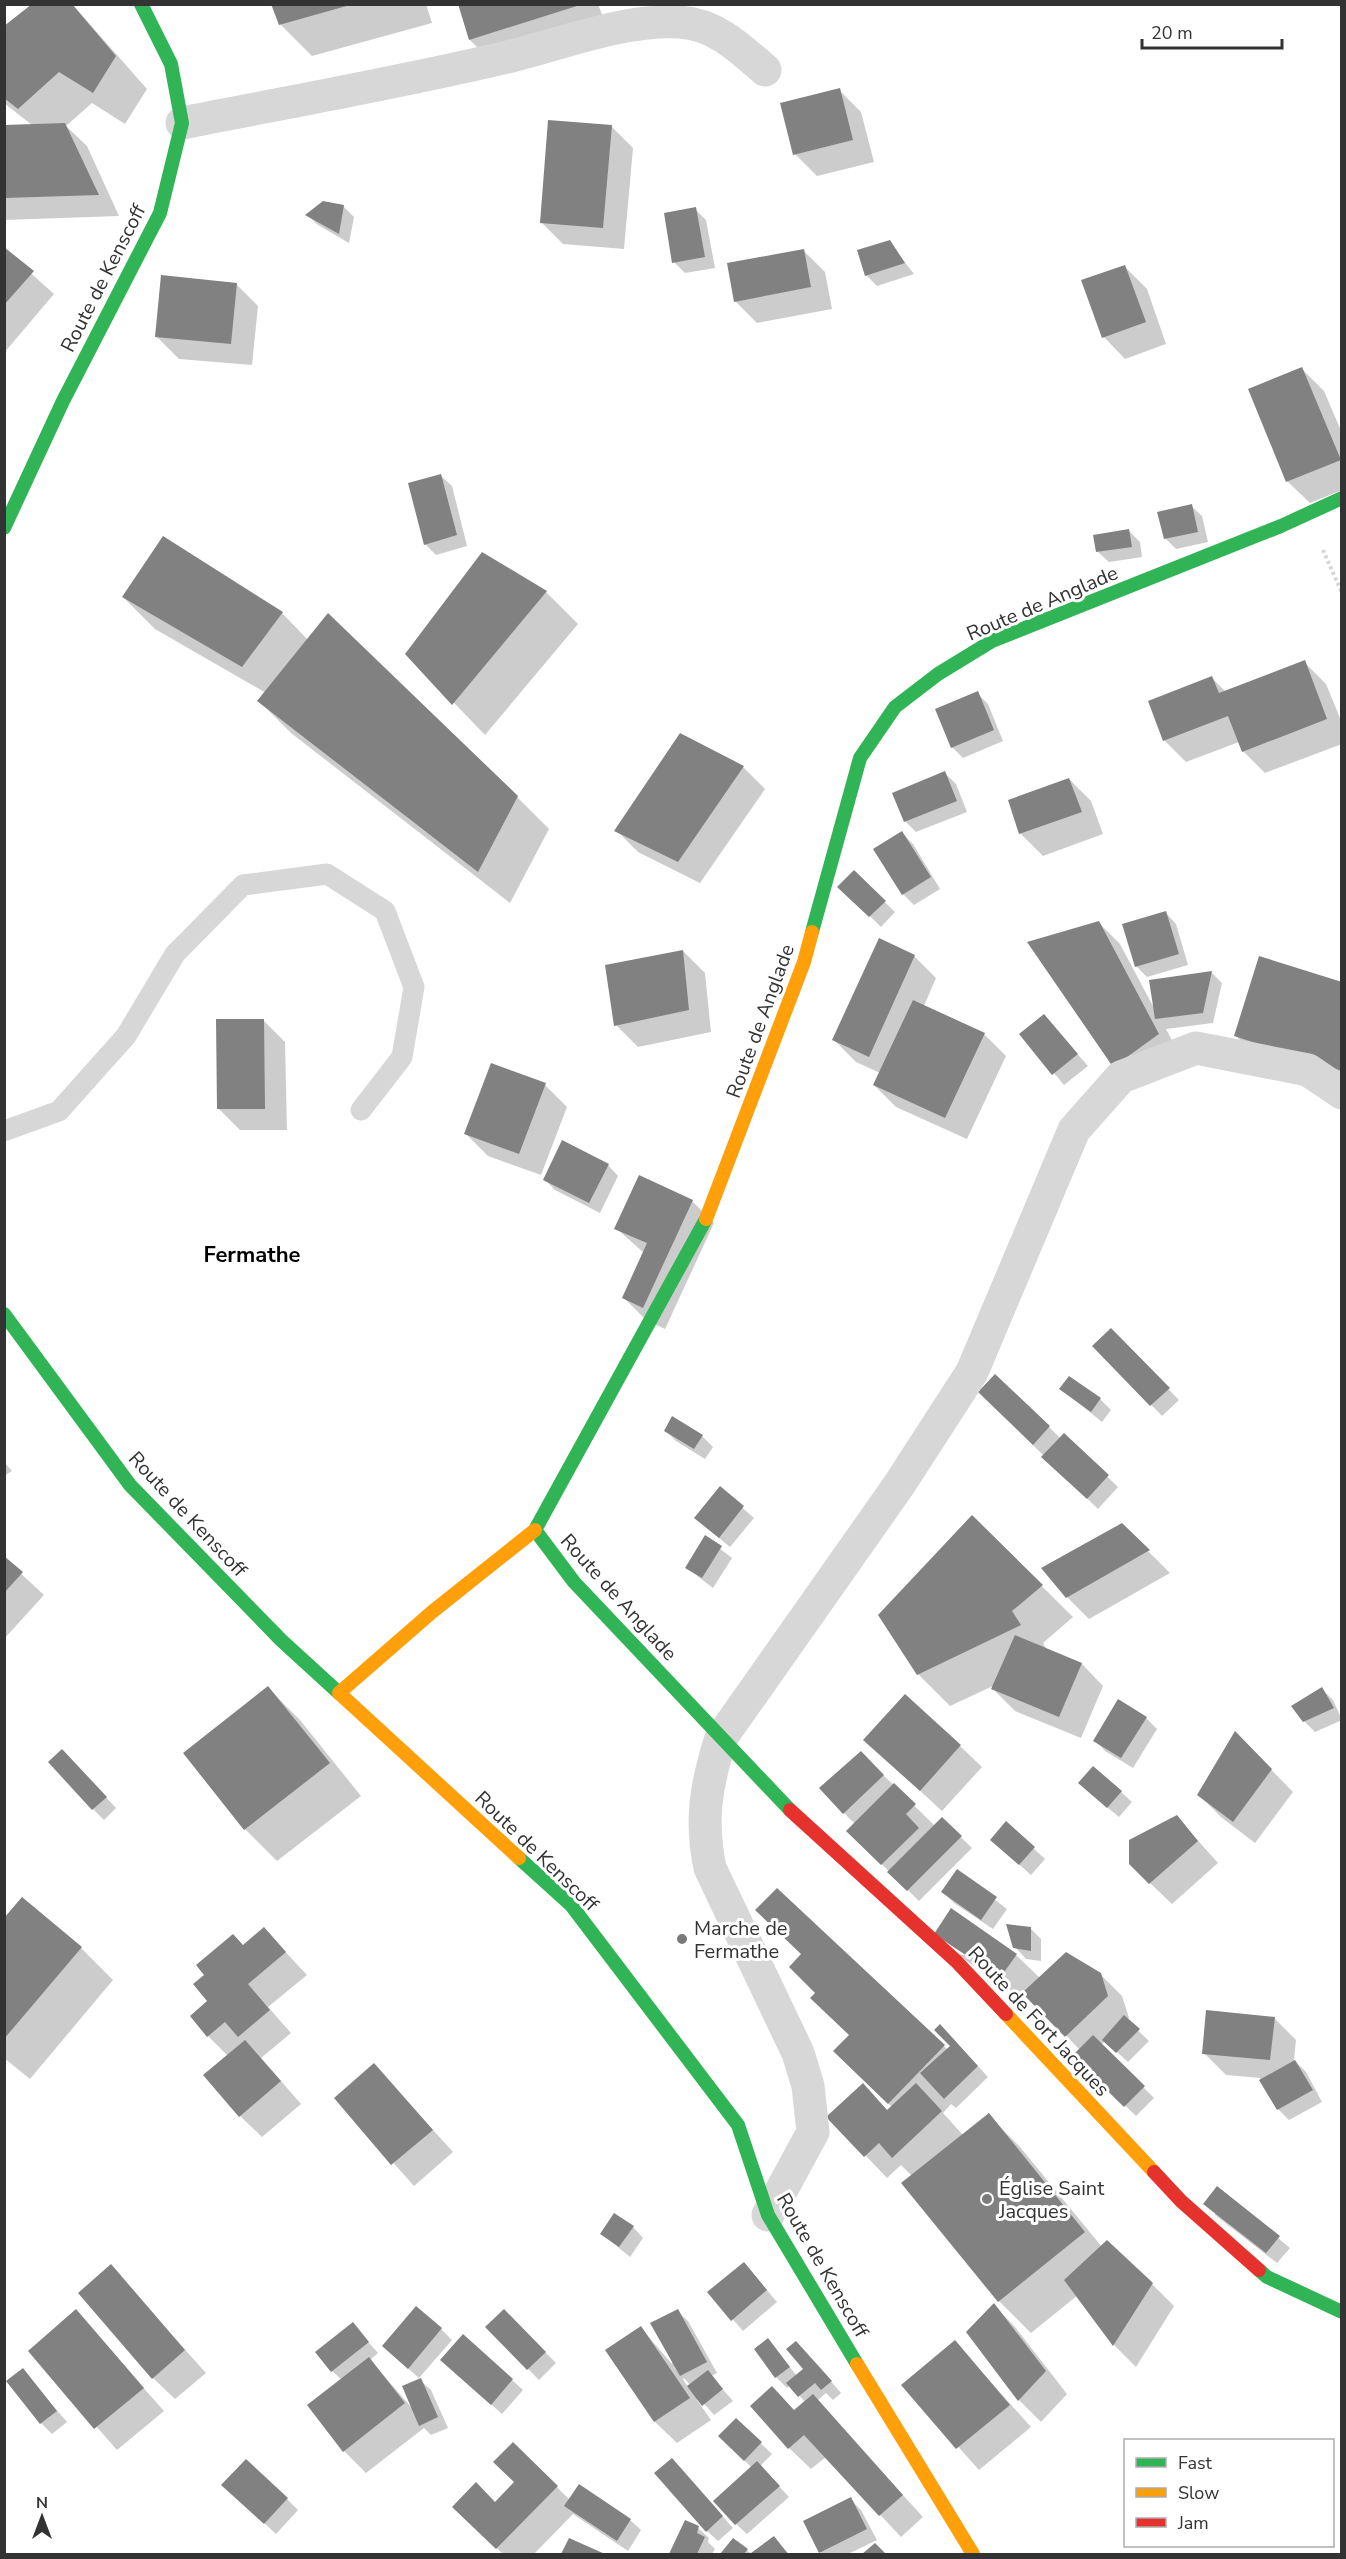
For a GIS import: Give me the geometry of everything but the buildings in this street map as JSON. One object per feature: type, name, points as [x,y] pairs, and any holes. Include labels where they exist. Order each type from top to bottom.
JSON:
[{"type":"street","name":"Route de Kenscoff","points":[[4,528],[63,401],[160,213],[182,123],[171,64],[141,4]]},
{"type":"street","points":[[182,123],[504,58],[576,38],[639,25],[681,22],[726,36],[765,70]]},
{"type":"street","name":"Route de Anglade","points":[[721,1738],[574,1582],[535,1530],[712,1208],[804,962],[860,758],[895,707],[938,674],[992,642],[1281,526],[1341,498]]},
{"type":"street","points":[[768,2215],[813,2132],[809,2097],[798,2053],[710,1868],[703,1837],[705,1802],[710,1772],[721,1738],[899,1485],[972,1372],[1074,1130],[1121,1077],[1196,1048],[1308,1070],[1341,1093]]},
{"type":"street","name":"Route de Kenscoff","points":[[4,1314],[130,1485],[281,1640],[571,1905],[738,2125],[768,2215],[955,2528],[974,2554]]},
{"type":"street","points":[[339,1693],[432,1612],[535,1530]]},
{"type":"street","name":"Route de Fort Jacques","points":[[721,1738],[808,1828],[956,1961],[1181,2201],[1267,2277],[1341,2312]]},
{"type":"lane","points":[[4,1131],[59,1111],[126,1036],[175,954],[243,885],[327,874],[385,910],[414,987],[402,1057],[361,1110]]},
{"type":"traffic: fast","points":[[4,528],[63,401],[160,213],[182,123],[171,64],[141,4]]},
{"type":"traffic: fast","points":[[812,932],[860,758],[895,707],[938,674],[992,641],[1281,526],[1342,498]]},
{"type":"traffic: fast","points":[[706,1219],[535,1530],[574,1582],[790,1810]]},
{"type":"traffic: fast","points":[[4,1314],[130,1485],[281,1640],[339,1693]]},
{"type":"traffic: fast","points":[[519,1858],[571,1905],[738,2125],[768,2215],[857,2364]]},
{"type":"traffic: fast","points":[[1259,2270],[1267,2277],[1342,2312]]},
{"type":"traffic: slow","points":[[706,1219],[804,962],[812,932]]},
{"type":"traffic: slow","points":[[339,1693],[432,1612],[535,1530]]},
{"type":"traffic: slow","points":[[339,1693],[519,1858]]},
{"type":"traffic: slow","points":[[1006,2014],[1154,2172]]},
{"type":"traffic: slow","points":[[857,2364],[973,2554]]},
{"type":"traffic: jam","points":[[790,1810],[956,1961],[1006,2014]]},
{"type":"traffic: jam","points":[[1154,2172],[1181,2201],[1259,2270]]},
{"type":"place","name":"Marche de Fermathe","points":[[682,1939]]},
{"type":"place","name":"Église Saint Jacques","points":[[987,2199]]},
{"type":"district","name":"Fermathe","points":[[252,1254]]}]
